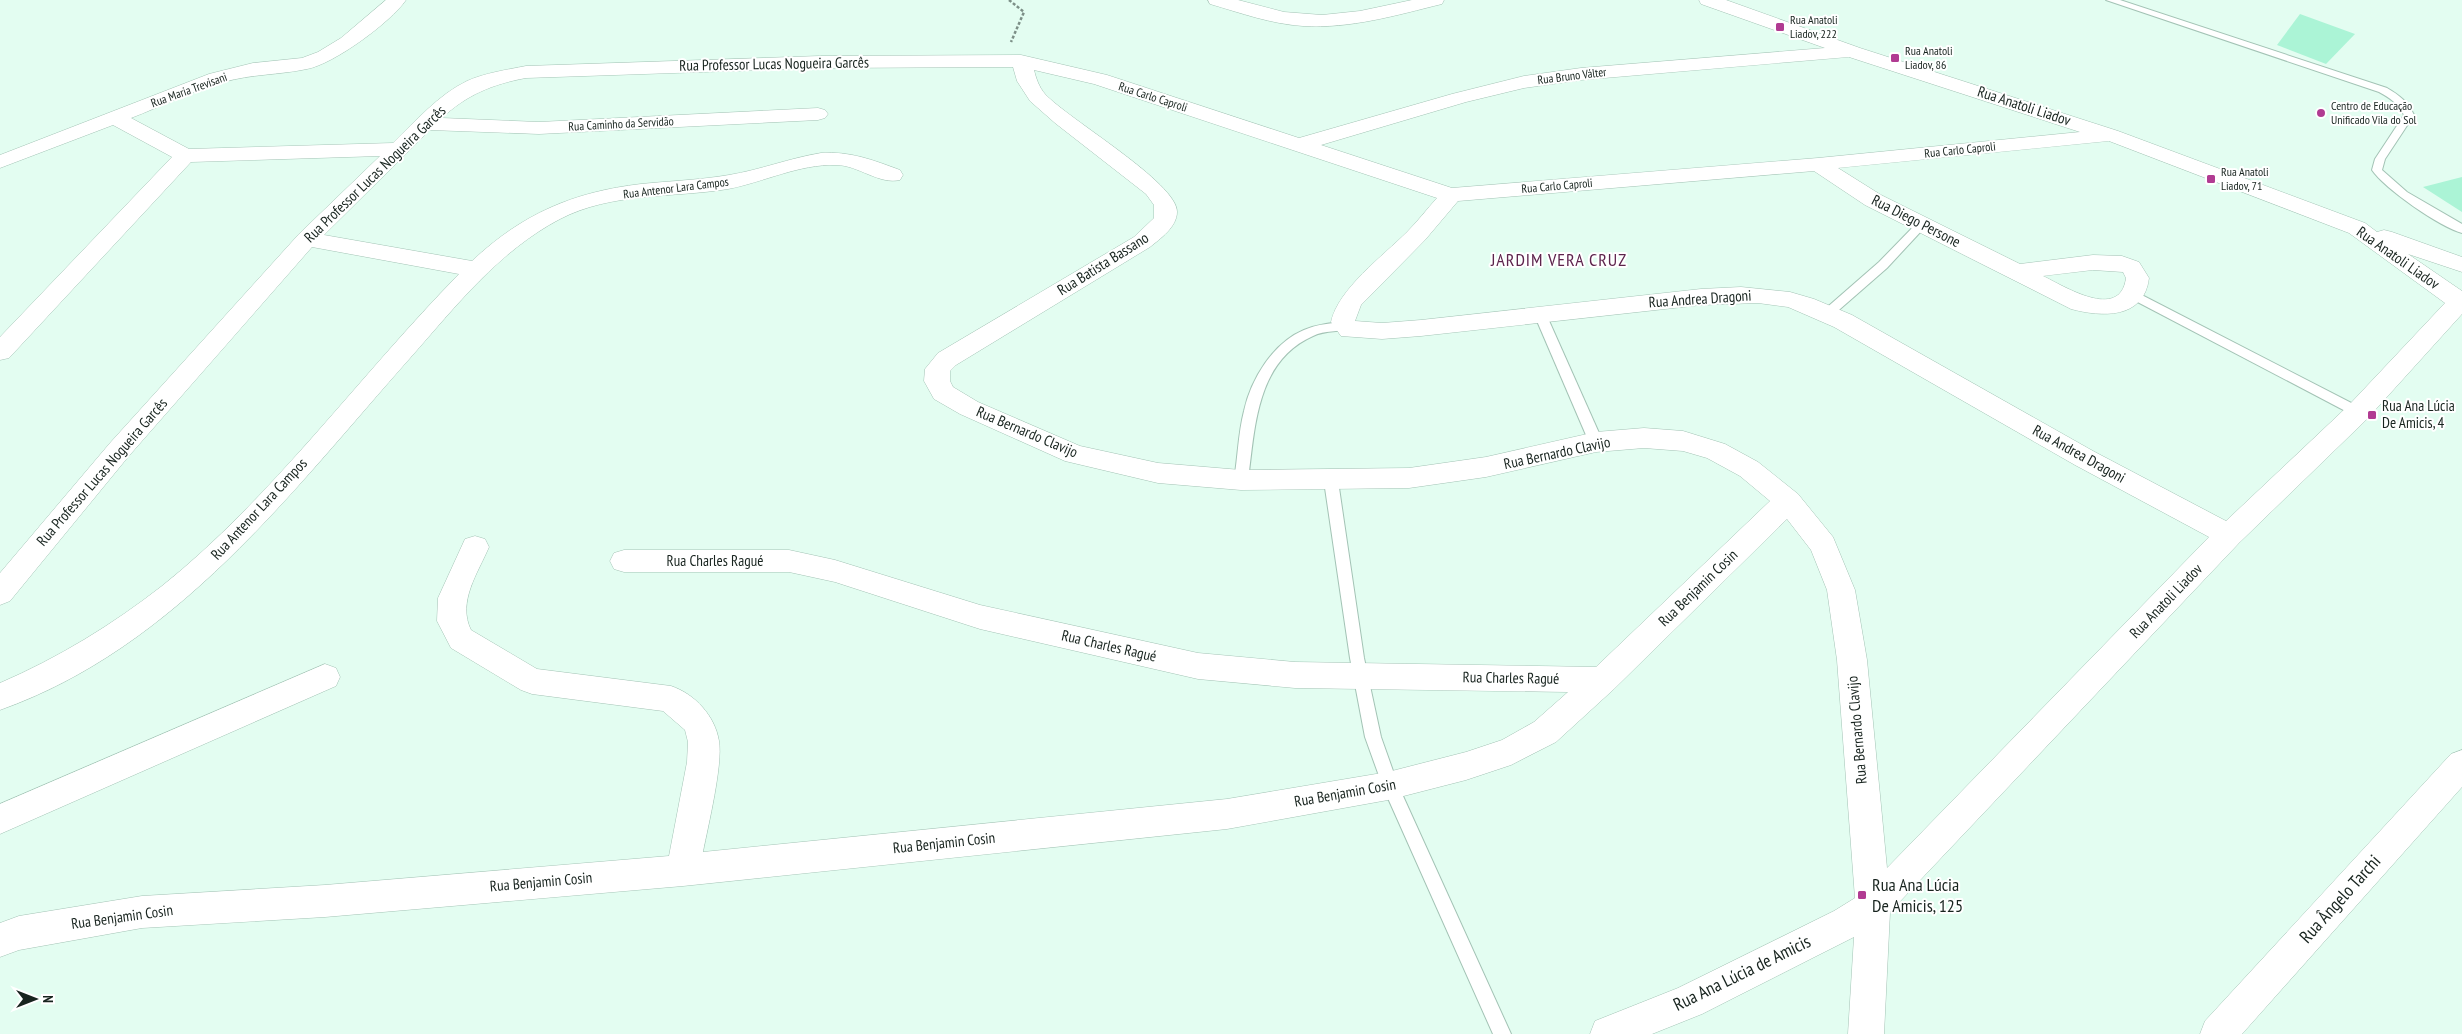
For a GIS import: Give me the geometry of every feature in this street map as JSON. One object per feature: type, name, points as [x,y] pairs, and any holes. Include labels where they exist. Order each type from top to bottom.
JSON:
[{"type":"street","name":"Rua Maria Trevisani","points":[[0,162],[216,78],[253,70],[305,64],[325,56],[348,42],[397,0]]},
{"type":"street","points":[[1218,0],[1284,18],[1314,21],[1361,18],[1435,0]]},
{"type":"street","name":"Rua Anatoli Liadov","points":[[1708,0],[1853,52],[2111,135],[2357,228],[2461,301],[2358,412],[2229,535],[1873,906]]},
{"type":"street","name":"Rua Bruno Válter","points":[[1298,145],[1459,98],[1524,82],[1580,74],[1853,52]]},
{"type":"street","name":"Rua Professor Lucas Nogueira Garcês","points":[[0,593],[119,450],[307,240],[443,106],[473,86],[495,78],[526,72],[820,62],[1012,61]]},
{"type":"street","name":"Rua Carlo Caproli","points":[[1012,61],[1100,79],[1451,195],[1818,164],[2111,135]]},
{"type":"street","name":"Rua Batista Bassano","points":[[947,359],[1142,242],[1159,229],[1167,212],[1165,199],[1154,189],[1062,120],[1037,98],[1027,80],[1012,61]]},
{"type":"street","name":"Rua Caminho da Servidão","points":[[424,124],[539,128],[818,114]]},
{"type":"street","points":[[115,118],[186,156],[399,149]]},
{"type":"street","points":[[0,352],[186,156]]},
{"type":"street","name":"Rua Antenor Lara Campos","points":[[0,697],[35,683],[111,637],[183,585],[221,550],[285,484],[359,397],[476,270],[513,238],[554,212],[587,201],[729,182],[834,158],[851,160],[892,174]]},
{"type":"street","name":"Rua Diego Persone","points":[[1818,164],[1852,188],[1921,225],[2017,272],[2050,291],[2079,304],[2111,307],[2132,294]]},
{"type":"street","points":[[1346,326],[1343,322],[1345,312],[1352,300],[1417,235],[1451,195]]},
{"type":"street","points":[[2357,228],[2462,265]]},
{"type":"street","points":[[307,240],[476,270]]},
{"type":"street","points":[[2017,272],[2064,265],[2126,264],[2132,267],[2138,277],[2132,294]]},
{"type":"street","name":"Rua Andrea Dragoni","points":[[1346,326],[1350,330],[1356,331],[1382,331],[1742,294],[1787,298],[1811,305],[1828,313],[2084,458],[2229,535]]},
{"type":"street","name":"Rua Bernardo Clavijo","points":[[947,359],[937,369],[937,381],[943,393],[969,408],[1074,454],[1158,473],[1241,480],[1331,481],[1409,478],[1486,467],[1596,442],[1644,438],[1683,441],[1716,451],[1749,469],[1788,501],[1823,545],[1841,590],[1852,660],[1873,906],[1866,1034]]},
{"type":"street","name":"Rua Benjamin Cosin","points":[[0,940],[19,934],[142,912],[325,901],[683,870],[1227,814],[1388,786],[1466,766],[1511,751],[1545,732],[1603,680],[1788,501]]},
{"type":"street","points":[[474,546],[452,598],[452,621],[462,639],[532,681],[672,699],[698,723],[704,742],[703,762],[683,870]]},
{"type":"street","name":"Rua Charles Ragué","points":[[624,561],[789,561],[835,571],[980,617],[1198,666],[1295,675],[1603,680]]},
{"type":"street","points":[[0,819],[325,677]]},
{"type":"street","name":"Rua Ângelo Tarchi","points":[[2218,1034],[2462,764]]},
{"type":"street","name":"Rua Ana Lúcia de Amicis","points":[[1608,1034],[1688,1001],[1846,923],[1873,906]]},
{"type":"lane","points":[[2111,0],[2383,90],[2398,99],[2406,106],[2409,115],[2380,159],[2377,170],[2392,186],[2462,230]]},
{"type":"lane","points":[[1828,313],[1883,265],[1921,225]]},
{"type":"lane","points":[[2132,294],[2358,412]]},
{"type":"lane","points":[[1540,314],[1596,442]]},
{"type":"lane","points":[[1241,480],[1245,435],[1252,402],[1269,369],[1291,342],[1319,328],[1346,326]]},
{"type":"lane","points":[[1331,481],[1360,676],[1381,766],[1388,786],[1403,810],[1502,1034]]},
{"type":"path","points":[[1009,0],[1024,12],[1012,61]]},
{"type":"green space","points":[[2300,14],[2355,34],[2326,64],[2277,45]]},
{"type":"green space","points":[[2462,177],[2462,212],[2423,187]]},
{"type":"place","name":"Rua Anatoli Liadov, 222","points":[[1780,27]]},
{"type":"place","name":"Rua Anatoli Liadov, 86","points":[[1895,58]]},
{"type":"place","name":"Centro de Educação Unificado Vila do Sol","points":[[2321,113]]},
{"type":"place","name":"Rua Anatoli Liadov, 71","points":[[2211,179]]},
{"type":"place","name":"Rua Ana Lúcia De Amicis, 4","points":[[2372,415]]},
{"type":"place","name":"Rua Ana Lúcia De Amicis, 125","points":[[1862,895]]},
{"type":"district","name":"JARDIM VERA CRUZ","points":[[1559,260]]}]
